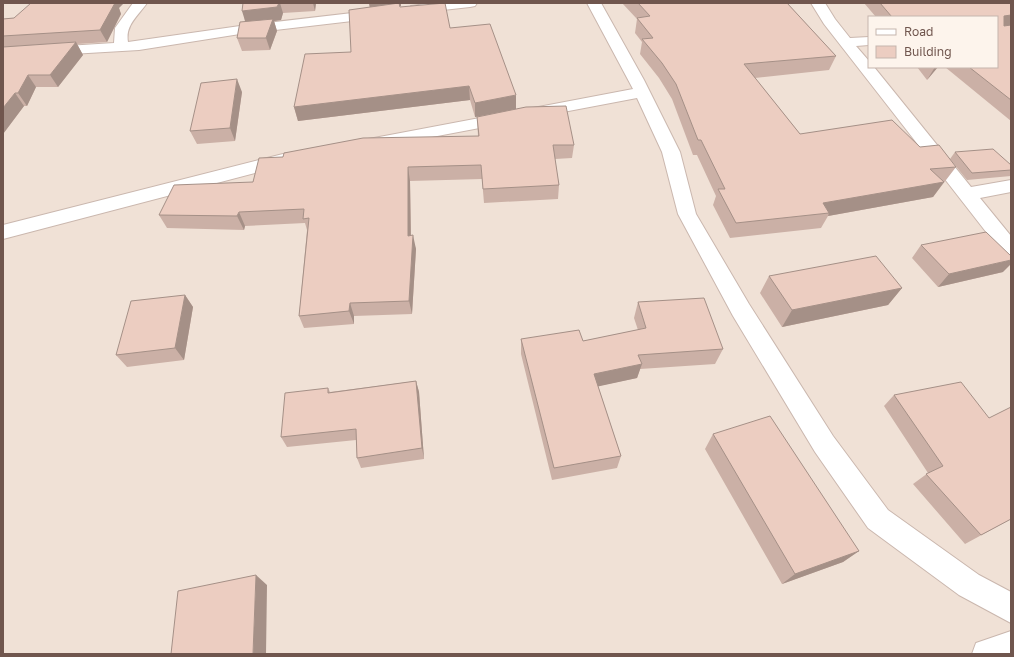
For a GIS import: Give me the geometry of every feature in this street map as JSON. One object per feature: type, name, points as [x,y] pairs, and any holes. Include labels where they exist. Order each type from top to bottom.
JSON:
[{"type":"street","points":[[122,47],[119,38],[120,29],[140,3]]},
{"type":"street","points":[[407,10],[470,3]]},
{"type":"street","points":[[594,3],[642,92],[671,152],[687,214],[741,310],[824,444],[878,519],[970,585],[1011,608]]},
{"type":"street","points":[[818,3],[846,42],[1011,250]]},
{"type":"street","points":[[3,54],[139,46],[240,30],[391,12]]},
{"type":"street","points":[[846,42],[868,41]]},
{"type":"street","points":[[355,146],[642,92]]},
{"type":"street","points":[[3,232],[270,162],[301,157]]},
{"type":"street","points":[[967,194],[1011,186]]},
{"type":"street","points":[[987,654],[1011,646]]},
{"type":"shaded area","points":[[3,3],[1011,3],[1011,654],[3,654]]},
{"type":"building","points":[[31,3],[115,3],[100,30],[3,36],[3,19],[14,18]]},
{"type":"building","points":[[243,3],[279,3],[277,7],[242,11]]},
{"type":"building","points":[[399,3],[400,7],[445,3],[450,28],[490,24],[516,95],[475,103],[469,86],[294,107],[305,54],[351,52],[349,10]]},
{"type":"building","points":[[638,3],[787,3],[836,56],[744,64],[800,134],[892,120],[920,147],[939,145],[956,167],[930,169],[944,182],[823,203],[829,213],[736,223],[718,189],[725,189],[701,140],[698,140],[676,84],[662,63],[642,39],[653,38],[637,18],[650,16]]},
{"type":"building","points":[[880,3],[1011,3],[1011,15],[1004,16],[1004,26],[1011,25],[1011,100],[970,68],[998,68],[998,16],[891,16]]},
{"type":"building","points":[[273,19],[266,38],[237,38],[240,22]]},
{"type":"building","points":[[76,42],[50,75],[28,75],[18,93],[15,93],[3,108],[3,47]]},
{"type":"building","points":[[237,79],[230,128],[190,131],[201,83]]},
{"type":"building","points":[[566,106],[574,145],[553,145],[559,185],[483,189],[481,165],[408,167],[408,236],[413,235],[409,301],[350,303],[349,311],[299,316],[309,218],[303,219],[304,209],[239,212],[237,216],[159,215],[174,185],[253,182],[259,158],[283,157],[284,153],[363,138],[479,136],[477,117],[526,107]]},
{"type":"building","points":[[993,149],[1011,165],[1011,170],[972,173],[955,152]]},
{"type":"building","points":[[986,232],[1011,256],[1011,260],[949,274],[921,245]]},
{"type":"building","points":[[876,256],[902,288],[792,310],[769,276]]},
{"type":"building","points":[[185,295],[175,348],[116,355],[131,301]]},
{"type":"building","points":[[704,298],[723,349],[638,355],[642,364],[594,374],[621,456],[554,468],[521,339],[579,330],[583,341],[646,328],[638,302]]},
{"type":"building","points":[[416,381],[422,448],[357,458],[356,429],[281,437],[285,393],[328,388],[328,393]]},
{"type":"building","points":[[961,382],[989,418],[1011,407],[1011,519],[981,535],[926,474],[943,466],[894,395]]},
{"type":"building","points":[[770,416],[859,551],[795,574],[713,434]]},
{"type":"building","points":[[256,575],[253,654],[171,654],[178,591]]}]
